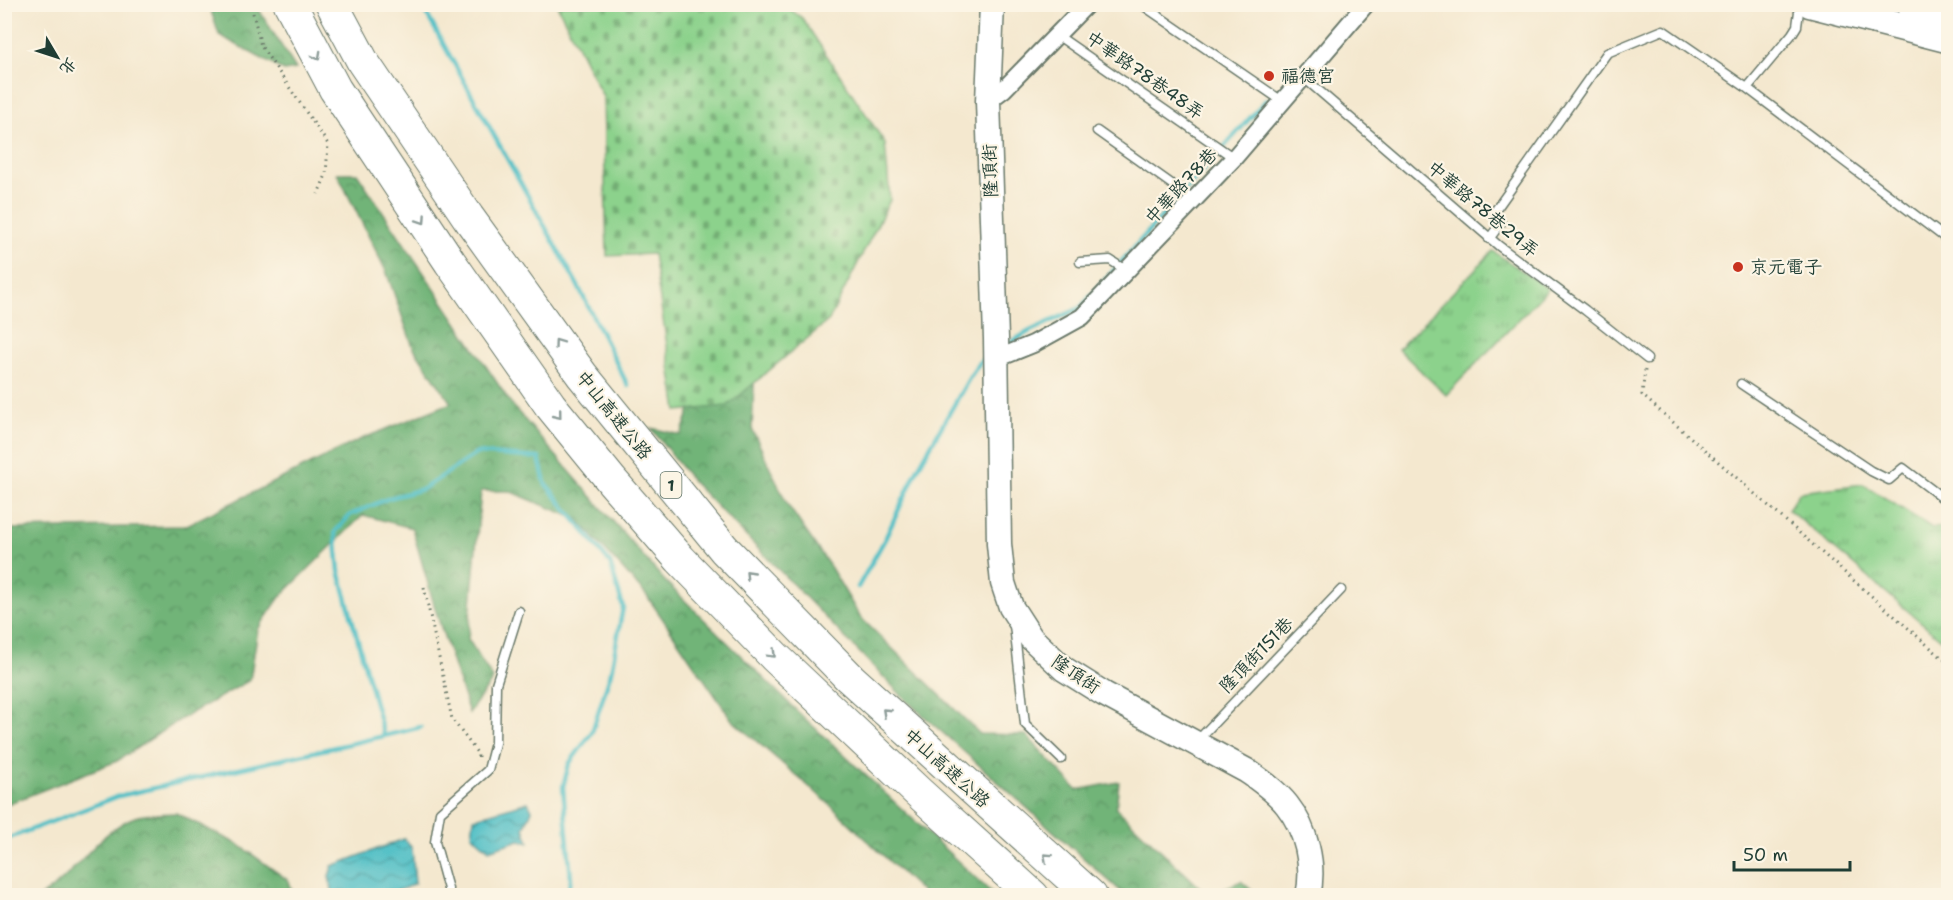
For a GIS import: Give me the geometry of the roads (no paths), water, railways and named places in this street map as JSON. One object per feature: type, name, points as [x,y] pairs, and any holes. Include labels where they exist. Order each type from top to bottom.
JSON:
[{"type":"highway","name":"中山高速公路","points":[[290,4],[334,89],[450,262],[550,405],[612,481],[680,559],[775,657],[918,792],[1033,896]]},
{"type":"highway","name":"中山高速公路","points":[[332,4],[363,62],[468,217],[568,357],[724,549],[850,678],[931,754],[1091,896]]},
{"type":"main road","points":[[1811,4],[1901,15],[1948,15]]},
{"type":"main road","points":[[1901,15],[1948,39]]},
{"type":"street","name":"隆頂街","points":[[992,4],[988,101],[996,349],[999,544],[1003,583],[1011,607],[1031,638],[1064,669],[1104,694],[1247,771],[1269,787],[1287,805],[1300,826],[1307,846],[1310,867],[1308,896]]},
{"type":"street","points":[[988,101],[1004,89],[1087,4]]},
{"type":"street","name":"中華路78巷","points":[[996,349],[1033,344],[1082,317],[1234,158],[1366,4]]},
{"type":"lane","points":[[1141,4],[1282,101]]},
{"type":"lane","points":[[1747,88],[1792,34],[1797,26],[1800,4]]},
{"type":"lane","points":[[1490,239],[1501,223],[1495,211],[1607,52],[1663,30],[1747,88],[1948,240]]},
{"type":"lane","name":"中華路78巷48弄","points":[[1057,35],[1234,158]]},
{"type":"lane","name":"中華路78巷29弄","points":[[1303,77],[1490,239],[1647,359]]},
{"type":"lane","points":[[1097,131],[1193,199]]},
{"type":"lane","points":[[1080,262],[1110,260],[1126,270]]},
{"type":"lane","points":[[1741,384],[1871,471],[1889,480],[1902,468],[1948,502]]},
{"type":"lane","name":"隆頂街151巷","points":[[1196,743],[1341,590]]},
{"type":"lane","points":[[1011,607],[1026,724],[1061,759]]},
{"type":"lane","points":[[448,896],[435,842],[440,812],[488,770],[495,743],[496,684],[519,610]]},
{"type":"water","points":[[528,802],[532,810],[524,828],[529,842],[519,840],[489,850],[472,835],[474,818]]},
{"type":"water","points":[[404,839],[412,848],[415,883],[406,888],[377,895],[357,896],[333,893],[329,877],[332,866]]},
{"type":"waterway","points":[[421,4],[577,284],[628,386]]},
{"type":"waterway","points":[[1003,347],[1030,331],[1080,308],[1266,100]]},
{"type":"waterway","points":[[858,587],[885,539],[918,468],[971,375],[981,361],[989,356]]},
{"type":"waterway","points":[[4,840],[119,796],[384,736],[339,571],[335,532],[350,515],[389,498],[423,489],[477,453],[539,458],[545,483],[610,563],[623,607],[611,672],[592,732],[569,764],[563,787],[571,879],[567,896]]},
{"type":"waterway","points":[[384,736],[421,727]]},
{"type":"place","name":"福德宮","points":[[1269,76]]},
{"type":"place","name":"京元電子","points":[[1738,267]]}]
